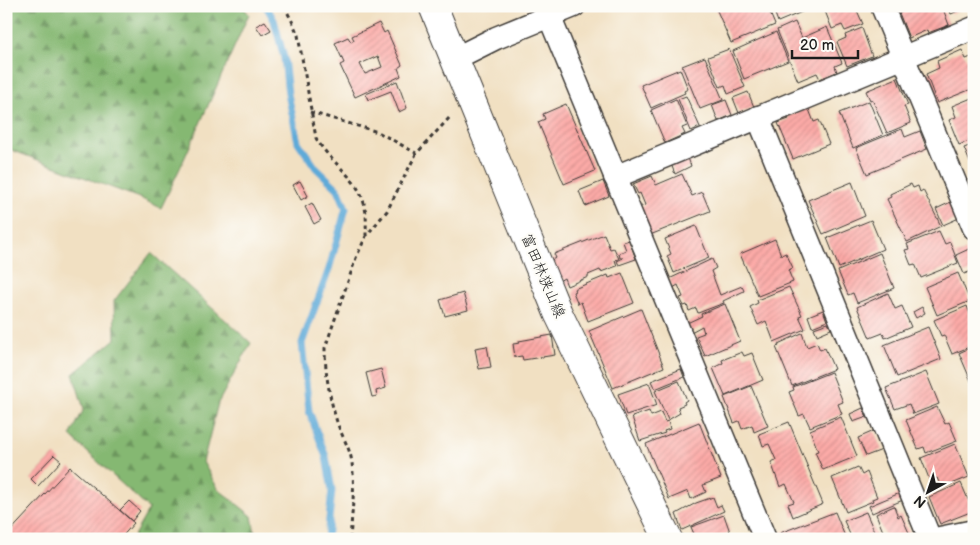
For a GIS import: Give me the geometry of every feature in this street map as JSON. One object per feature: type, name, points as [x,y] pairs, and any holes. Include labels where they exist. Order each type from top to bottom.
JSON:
[{"type":"main road","name":"富田林狭山線","points":[[433,6],[558,313],[668,539]]},
{"type":"street","points":[[454,59],[547,11],[574,6]]},
{"type":"street","points":[[882,6],[974,228]]},
{"type":"street","points":[[547,11],[765,539]]},
{"type":"street","points":[[615,177],[974,28]]},
{"type":"street","points":[[758,117],[930,539]]},
{"type":"street","points":[[935,539],[974,531]]},
{"type":"path","points":[[284,6],[298,35],[316,138],[322,150],[346,172],[361,193],[366,208],[366,236]]},
{"type":"path","points":[[350,539],[353,494],[351,458],[348,444],[338,425],[328,384],[325,348],[356,258],[366,236],[387,211],[416,153],[453,113],[473,103]]},
{"type":"path","points":[[310,112],[378,132],[416,153]]},
{"type":"green space","points":[[6,6],[242,6],[249,14],[161,208],[142,199],[6,148]]},
{"type":"green space","points":[[151,253],[251,343],[218,403],[203,462],[218,489],[252,516],[256,539],[132,539],[149,509],[70,436],[84,409],[73,374],[115,339],[114,301]]},
{"type":"building","points":[[715,6],[767,6],[775,25],[731,43]]},
{"type":"building","points":[[772,6],[816,6],[778,22]]},
{"type":"building","points":[[834,6],[855,6],[863,24],[845,31],[842,25],[832,29],[825,11]]},
{"type":"building","points":[[915,6],[942,6],[949,25],[928,33],[927,30],[909,38],[899,13]]},
{"type":"building","points":[[948,6],[969,6],[951,14]]},
{"type":"building","points":[[265,21],[271,30],[262,35],[256,26]]},
{"type":"building","points":[[795,22],[802,38],[827,27],[842,63],[835,66],[837,72],[820,79],[817,73],[798,81],[777,30]]},
{"type":"building","points":[[379,23],[384,33],[387,31],[402,65],[398,68],[401,76],[355,97],[340,65],[344,63],[335,43],[348,37],[351,42],[354,40],[352,36]],"holes":[[[378,56],[382,67],[365,74],[360,64]]]},
{"type":"building","points":[[862,28],[872,56],[847,66],[837,42],[846,38],[845,35]]},
{"type":"building","points":[[776,32],[788,61],[744,79],[733,51]]},
{"type":"building","points":[[729,49],[745,87],[728,94],[725,85],[720,87],[708,57]]},
{"type":"building","points":[[962,50],[966,59],[971,57],[974,64],[974,88],[937,103],[926,74],[939,68],[937,61]]},
{"type":"building","points":[[705,57],[723,100],[700,109],[682,66]]},
{"type":"building","points":[[680,69],[688,89],[684,91],[685,93],[651,108],[641,85]]},
{"type":"building","points":[[897,78],[908,105],[904,106],[911,123],[887,133],[872,99],[870,100],[866,91]]},
{"type":"building","points":[[397,81],[407,108],[399,112],[391,91],[368,100],[366,94]]},
{"type":"building","points":[[748,92],[754,107],[739,113],[733,98]]},
{"type":"building","points":[[686,96],[700,127],[691,131],[678,99]]},
{"type":"building","points":[[974,97],[974,139],[959,145],[949,120],[956,117],[952,106]]},
{"type":"building","points":[[676,99],[687,126],[682,128],[685,134],[665,143],[651,110]]},
{"type":"building","points":[[726,100],[732,115],[718,121],[712,105]]},
{"type":"building","points":[[869,101],[883,135],[853,148],[839,113]]},
{"type":"building","points":[[566,104],[595,171],[564,184],[538,122],[545,119],[543,114]]},
{"type":"building","points":[[808,107],[814,122],[819,120],[829,144],[793,159],[778,123],[789,119],[787,116]]},
{"type":"building","points":[[902,129],[905,137],[920,131],[927,149],[867,174],[856,148]]},
{"type":"building","points":[[974,144],[974,172],[964,148]]},
{"type":"building","points":[[688,158],[691,166],[675,174],[671,164]]},
{"type":"building","points":[[682,174],[692,196],[702,192],[710,211],[650,235],[639,207],[645,205],[640,193],[638,194],[633,184],[652,176],[656,185]]},
{"type":"building","points":[[974,177],[974,196],[973,196],[967,180]]},
{"type":"building","points":[[300,181],[308,196],[301,200],[293,185]]},
{"type":"building","points":[[603,181],[609,196],[585,206],[579,191]]},
{"type":"building","points":[[852,182],[865,216],[823,234],[808,200]]},
{"type":"building","points":[[911,184],[913,188],[918,186],[920,192],[923,190],[941,226],[907,242],[887,199],[891,197],[890,194]]},
{"type":"building","points":[[951,202],[959,218],[943,225],[936,209]]},
{"type":"building","points":[[312,203],[321,220],[314,224],[305,207]]},
{"type":"building","points":[[871,220],[883,249],[839,268],[827,238]]},
{"type":"building","points":[[696,226],[709,258],[674,273],[667,256],[671,254],[665,239]]},
{"type":"building","points":[[939,231],[945,244],[950,242],[958,263],[921,278],[915,264],[911,265],[905,250],[909,249],[907,244]]},
{"type":"building","points":[[604,234],[610,249],[614,248],[619,259],[615,260],[617,266],[601,272],[600,270],[567,286],[564,278],[559,281],[551,260],[556,258],[554,254]]},
{"type":"building","points":[[775,239],[781,255],[786,253],[793,268],[788,270],[793,282],[758,296],[740,254]]},
{"type":"building","points":[[629,240],[636,259],[619,265],[617,261],[623,258],[620,258],[619,253],[626,250],[623,242]]},
{"type":"building","points":[[971,248],[974,255],[974,270],[964,274],[956,255]]},
{"type":"building","points":[[880,253],[894,288],[857,303],[853,293],[848,295],[838,271]]},
{"type":"building","points":[[712,259],[716,268],[711,271],[720,295],[742,286],[744,291],[723,301],[724,303],[698,313],[696,308],[689,311],[687,305],[684,306],[680,298],[683,297],[678,285],[673,288],[669,279]]},
{"type":"building","points":[[622,273],[634,303],[588,321],[581,302],[578,304],[573,292],[575,291],[574,289],[608,275],[609,278]]},
{"type":"building","points":[[958,273],[970,301],[937,315],[925,287]]},
{"type":"building","points":[[789,287],[802,315],[799,316],[805,329],[774,342],[766,321],[758,325],[750,307],[758,303],[757,300]]},
{"type":"building","points":[[463,293],[468,310],[445,316],[440,300]]},
{"type":"building","points":[[888,293],[895,309],[902,306],[911,327],[885,338],[883,333],[870,338],[857,307]]},
{"type":"building","points":[[725,304],[740,341],[705,356],[696,336],[704,333],[702,326],[691,332],[687,323],[702,316],[701,314]]},
{"type":"building","points":[[967,306],[972,319],[974,318],[974,345],[952,354],[944,335],[941,336],[934,320]]},
{"type":"building","points":[[922,307],[925,313],[916,318],[913,312]]},
{"type":"building","points":[[641,309],[664,367],[613,388],[589,331]]},
{"type":"building","points":[[823,310],[827,321],[812,327],[808,316]]},
{"type":"building","points":[[828,323],[831,329],[817,335],[814,328]]},
{"type":"building","points":[[928,327],[941,359],[897,377],[884,345]]},
{"type":"building","points":[[802,333],[807,347],[817,343],[820,350],[825,348],[834,369],[792,386],[776,347],[779,346],[778,344]]},
{"type":"building","points":[[552,335],[555,355],[523,360],[522,356],[515,357],[513,344],[520,343],[519,341]]},
{"type":"building","points":[[487,346],[491,367],[479,369],[475,348]]},
{"type":"building","points":[[974,346],[974,388],[959,353]]},
{"type":"building","points":[[742,352],[744,356],[752,353],[763,380],[725,396],[713,368],[723,363],[722,360]]},
{"type":"building","points":[[381,369],[386,388],[376,391],[377,396],[372,397],[366,373]]},
{"type":"building","points":[[681,369],[684,377],[655,389],[651,381]]},
{"type":"building","points":[[831,372],[843,402],[838,404],[842,414],[810,427],[804,414],[799,416],[789,392],[794,390],[793,387]]},
{"type":"building","points":[[926,372],[939,404],[913,414],[909,404],[895,409],[886,388]]},
{"type":"building","points":[[679,381],[687,400],[684,402],[685,404],[678,407],[680,413],[668,420],[655,391]]},
{"type":"building","points":[[649,383],[657,405],[626,415],[618,394]]},
{"type":"building","points":[[751,386],[768,426],[754,432],[752,425],[742,429],[739,421],[734,423],[724,397]]},
{"type":"building","points":[[937,407],[945,424],[949,422],[957,441],[926,453],[924,447],[918,449],[906,420]]},
{"type":"building","points":[[863,408],[867,417],[853,422],[850,414]]},
{"type":"building","points":[[649,411],[651,416],[661,412],[665,422],[668,421],[670,429],[664,431],[665,433],[640,441],[632,417]]},
{"type":"building","points":[[841,417],[857,456],[823,470],[815,452],[818,451],[810,430]]},
{"type":"building","points":[[699,422],[721,478],[703,485],[706,492],[691,499],[688,491],[669,499],[646,444]]},
{"type":"building","points":[[789,422],[823,504],[793,517],[788,504],[794,502],[786,484],[780,487],[771,462],[776,460],[769,444],[763,446],[759,434]]},
{"type":"building","points":[[874,431],[882,450],[866,456],[858,438]]},
{"type":"building","points":[[955,444],[969,477],[942,488],[937,478],[930,481],[921,458]]},
{"type":"building","points":[[54,455],[61,461],[38,486],[31,479]]},
{"type":"building","points":[[70,467],[134,523],[120,539],[6,539],[6,536]]},
{"type":"building","points":[[858,467],[862,475],[867,472],[877,497],[872,499],[873,501],[846,512],[832,478]]},
{"type":"building","points":[[961,483],[973,511],[940,524],[929,497]]},
{"type":"building","points":[[900,493],[903,500],[872,513],[869,506]]},
{"type":"building","points":[[713,497],[717,507],[721,505],[724,511],[682,530],[676,514],[696,503]]},
{"type":"building","points":[[129,501],[140,511],[132,521],[120,510]]},
{"type":"building","points":[[894,506],[898,517],[901,515],[910,535],[901,539],[886,539],[876,514]]},
{"type":"building","points":[[835,512],[846,539],[780,539],[780,533]]},
{"type":"building","points":[[866,512],[877,538],[852,539],[844,521]]},
{"type":"building","points":[[724,515],[730,532],[716,539],[693,539],[692,534],[694,534],[691,527]]},
{"type":"waterway","points":[[266,6],[274,20],[284,58],[288,94],[298,142],[316,168],[338,189],[346,208],[329,269],[302,343],[309,411],[326,457],[332,490],[327,539]]}]
